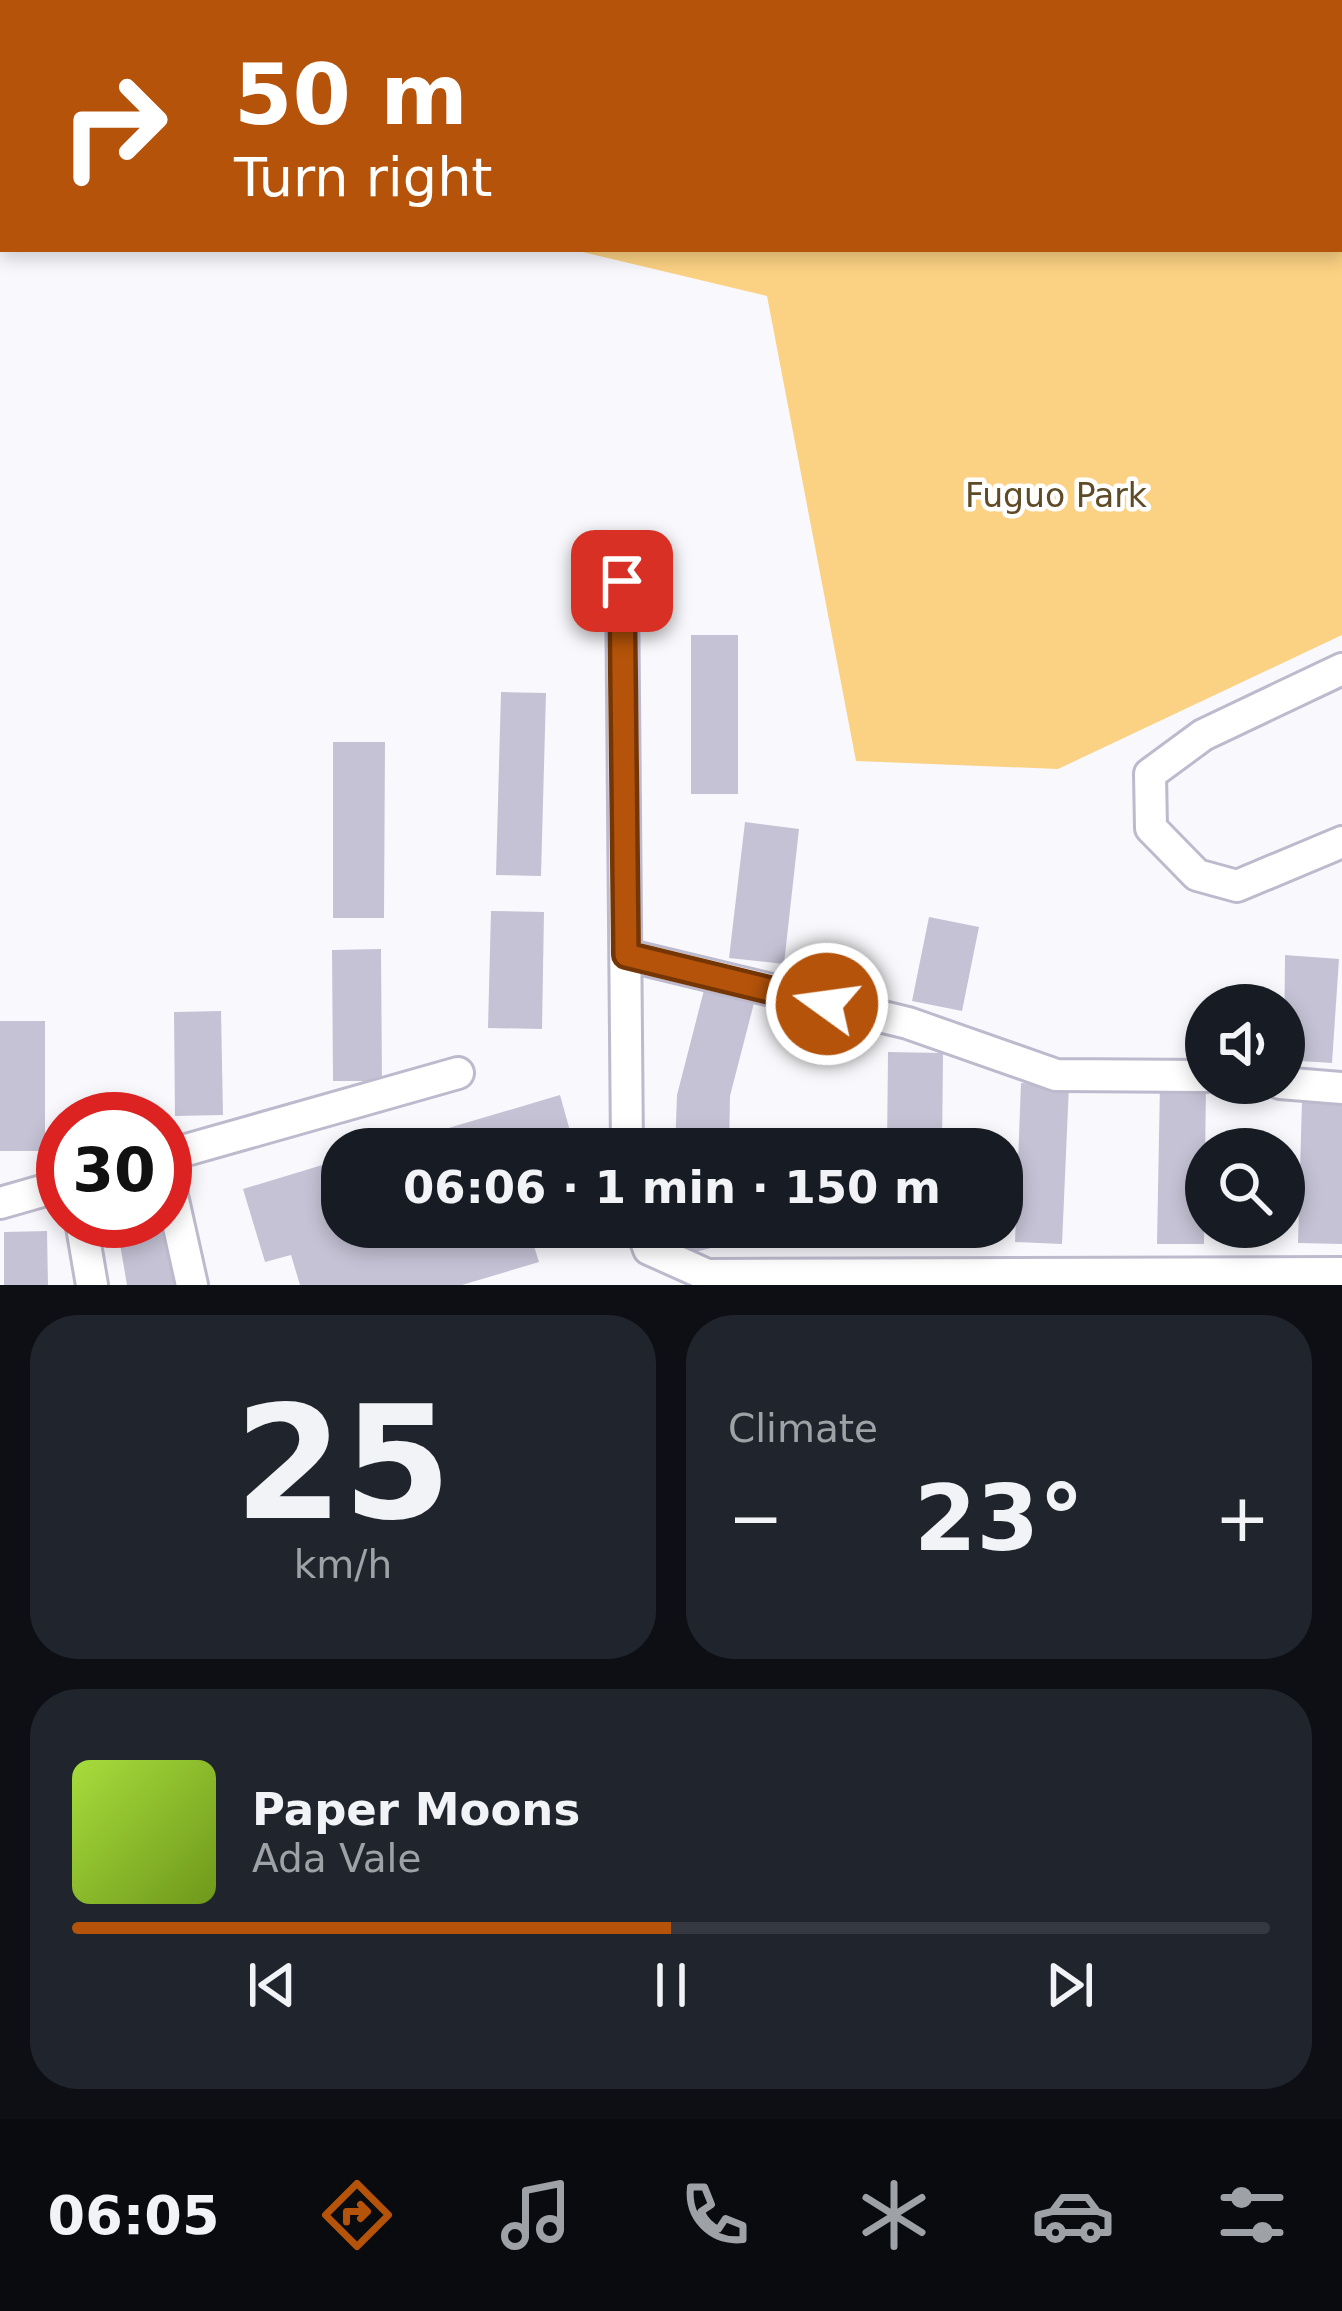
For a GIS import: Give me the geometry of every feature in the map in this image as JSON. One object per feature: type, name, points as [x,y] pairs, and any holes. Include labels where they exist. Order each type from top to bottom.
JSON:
[{"type":"street","points":[[622,581],[627,1128]]},
{"type":"street","points":[[1342,669],[1203,735],[1150,773],[1151,828],[1197,875],[1237,886],[1342,842]]},
{"type":"street","points":[[626,955],[908,1023],[1056,1076],[1185,1076]]},
{"type":"street","points":[[192,1152],[458,1073]]},
{"type":"street","points":[[1305,1085],[1342,1088]]},
{"type":"street","points":[[0,1203],[36,1193]]},
{"type":"street","points":[[86,1248],[92,1285]]},
{"type":"street","points":[[184,1248],[192,1285]]},
{"type":"street","points":[[649,1248],[706,1275],[1342,1273]]},
{"type":"green space","name":"Fuguo Park","points":[[583,252],[1342,252],[1342,635],[1058,769],[856,761],[767,296]]},
{"type":"building","points":[[691,635],[738,635],[738,794],[691,794]]},
{"type":"building","points":[[501,692],[546,693],[541,876],[496,875]]},
{"type":"building","points":[[333,742],[385,742],[384,918],[333,918]]},
{"type":"building","points":[[745,822],[799,829],[784,964],[729,958]]},
{"type":"building","points":[[491,911],[544,912],[542,1029],[488,1028]]},
{"type":"building","points":[[929,917],[979,927],[962,1011],[912,1001]]},
{"type":"building","points":[[381,949],[382,1081],[333,1081],[332,950]]},
{"type":"building","points":[[1285,955],[1339,959],[1332,1063],[1305,1061],[1305,984],[1285,984]]},
{"type":"building","points":[[704,990],[754,1003],[730,1096],[729,1128],[676,1128],[677,1095]]},
{"type":"building","points":[[221,1011],[223,1115],[192,1116],[192,1092],[175,1092],[174,1012]]},
{"type":"building","points":[[0,1021],[45,1021],[45,1092],[36,1092],[36,1151],[0,1151]]},
{"type":"building","points":[[888,1052],[943,1053],[942,1128],[887,1128]]},
{"type":"building","points":[[1021,1083],[1069,1085],[1062,1244],[1023,1242],[1023,1128],[1019,1128]]},
{"type":"building","points":[[1160,1083],[1185,1083],[1185,1104],[1206,1104],[1205,1128],[1185,1128],[1185,1244],[1157,1244]]},
{"type":"building","points":[[560,1095],[569,1128],[449,1128]]},
{"type":"building","points":[[1305,1100],[1342,1101],[1342,1244],[1305,1243],[1305,1128],[1301,1128]]},
{"type":"building","points":[[321,1165],[321,1248],[535,1248],[539,1262],[462,1285],[300,1285],[291,1255],[265,1262],[243,1189]]},
{"type":"building","points":[[36,1231],[36,1248],[47,1248],[48,1285],[4,1285],[4,1232]]},
{"type":"building","points":[[121,1248],[169,1248],[175,1285],[127,1285]]},
{"type":"route","points":[[622,581],[626,955],[827,1004]]}]
